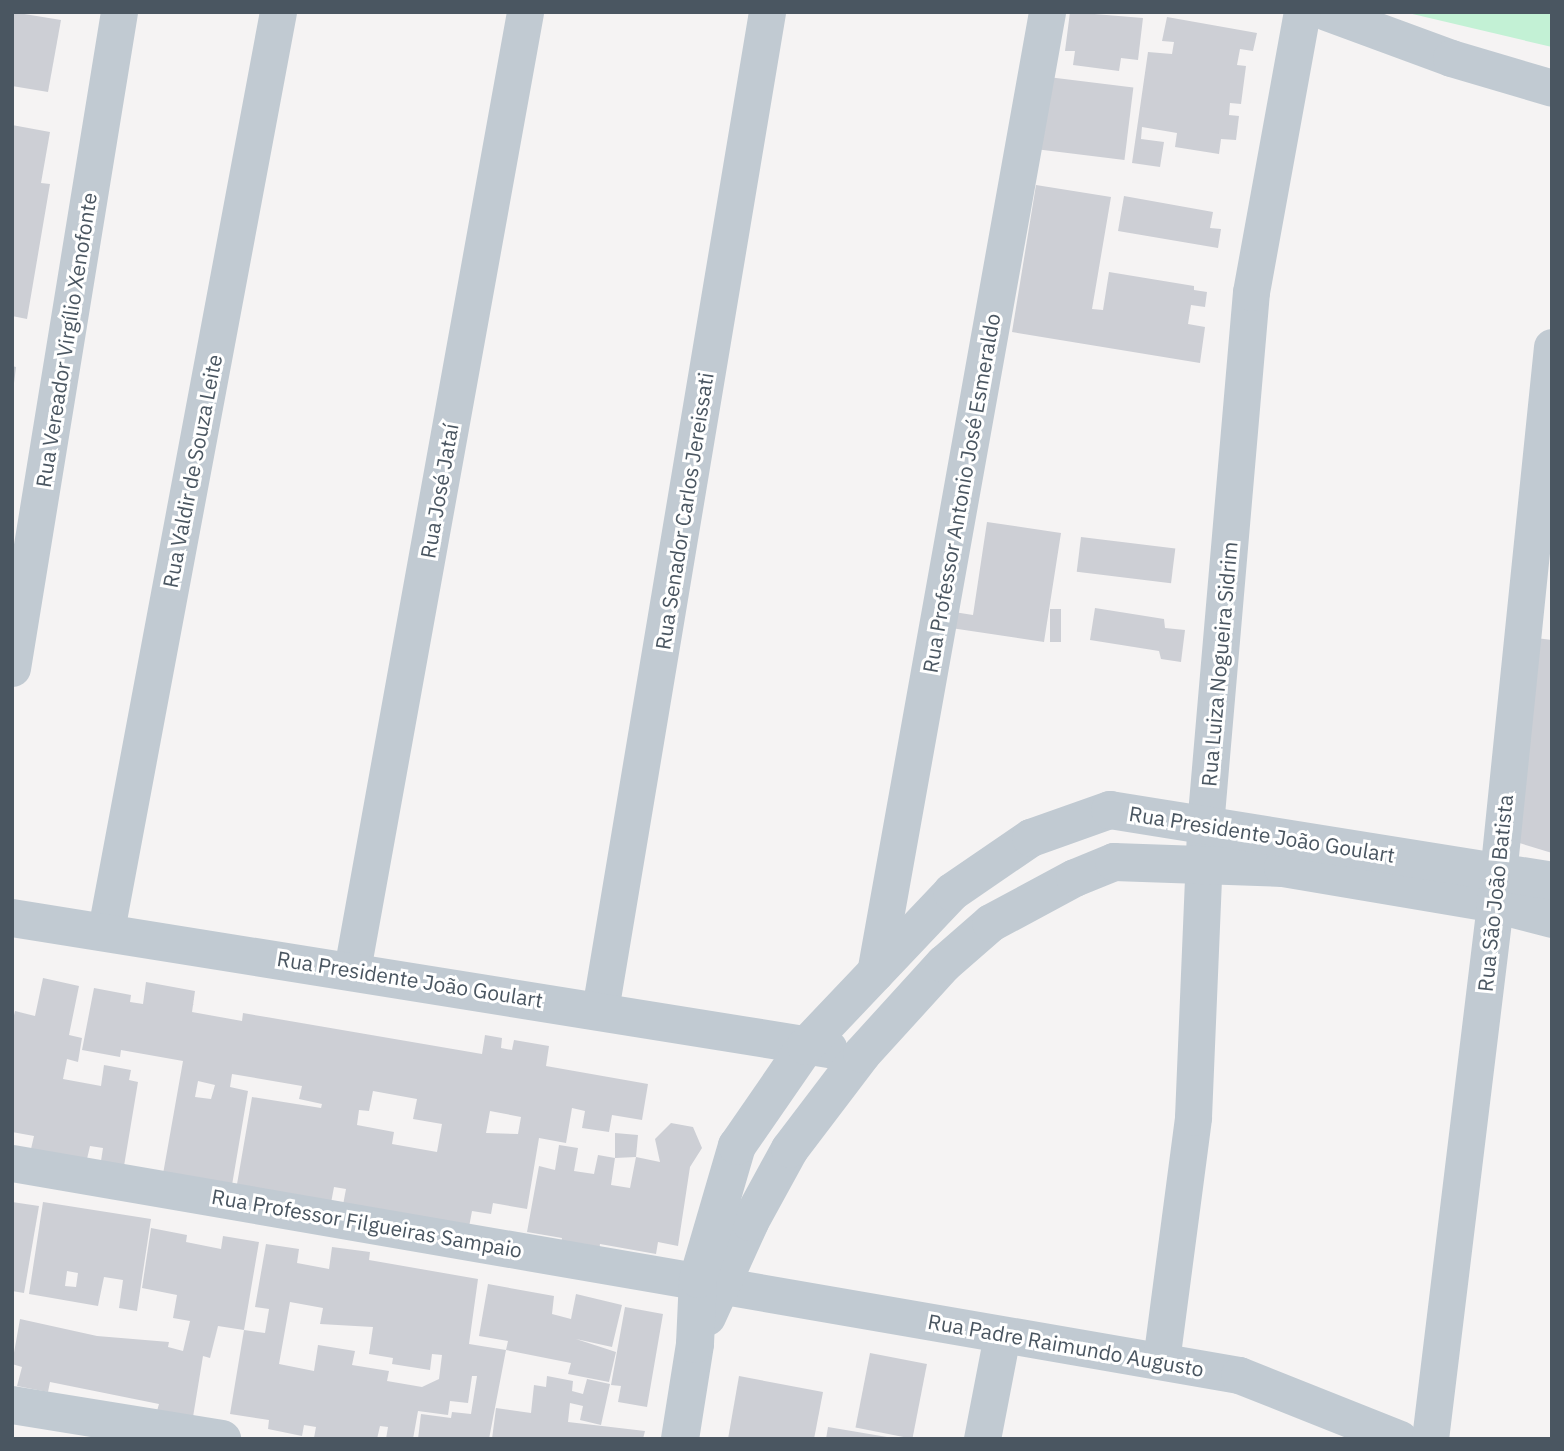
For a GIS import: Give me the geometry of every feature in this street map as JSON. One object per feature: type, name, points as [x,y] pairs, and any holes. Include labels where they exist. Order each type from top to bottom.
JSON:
[{"type":"street","name":"Rua Vereador Virgílio Xenofonte","points":[[12,668],[119,12]]},
{"type":"street","name":"Rua Valdir de Souza Leite","points":[[106,930],[278,12]]},
{"type":"street","name":"Rua José Jataí","points":[[352,970],[525,12]]},
{"type":"street","name":"Rua Senador Carlos Jereissati","points":[[600,1010],[767,12]]},
{"type":"street","name":"Rua Professor Antonio José Esmeraldo","points":[[875,973],[1046,12]]},
{"type":"street","name":"Rua Luiza Nogueira Sidrim","points":[[1161,1361],[1193,1118],[1205,826],[1251,292],[1303,12]]},
{"type":"street","points":[[1326,12],[1451,58],[1552,88]]},
{"type":"street","name":"Rua São João Batista","points":[[1430,1439],[1496,887],[1552,347]]},
{"type":"street","name":"Rua Presidente João Goulart","points":[[680,1439],[695,1345],[737,1146],[806,1046],[952,892],[1031,838],[1110,810],[1205,826],[1496,887],[1552,919]]},
{"type":"street","name":"Rua Presidente João Goulart","points":[[710,1282],[790,1149],[862,1055],[944,964],[991,923],[1032,899],[1114,862],[1283,868],[1496,887],[1552,881]]},
{"type":"street","name":"Rua Presidente João Goulart","points":[[12,918],[106,930],[862,1055]]},
{"type":"street","name":"Rua Professor Filgueiras Sampaio","points":[[12,1163],[710,1282]]},
{"type":"street","name":"Rua Padre Raimundo Augusto","points":[[710,1282],[1239,1375],[1401,1439]]},
{"type":"street","points":[[982,1439],[1002,1335]]},
{"type":"street","points":[[12,1405],[222,1439]]},
{"type":"green space","points":[[1404,12],[1552,12],[1552,47]]},
{"type":"building","points":[[12,12],[61,20],[48,92],[12,86]]},
{"type":"building","points":[[1070,12],[1143,18],[1138,60],[1121,58],[1119,71],[1073,65],[1075,51],[1065,51]]},
{"type":"building","points":[[1167,17],[1257,33],[1253,51],[1240,49],[1237,65],[1246,66],[1241,104],[1230,103],[1229,115],[1239,116],[1236,140],[1221,139],[1219,154],[1175,147],[1177,133],[1142,127],[1141,139],[1164,142],[1160,167],[1132,163],[1148,52],[1172,54],[1174,42],[1162,41]]},
{"type":"building","points":[[1048,77],[1133,87],[1124,160],[1039,149]]},
{"type":"building","points":[[12,125],[50,132],[41,183],[50,184],[27,319],[12,316]]},
{"type":"building","points":[[1036,185],[1111,197],[1092,309],[1103,310],[1109,272],[1194,286],[1194,290],[1207,292],[1205,307],[1191,305],[1188,324],[1205,327],[1200,363],[1012,332]]},
{"type":"building","points":[[1124,196],[1213,212],[1210,228],[1221,229],[1218,248],[1118,231]]},
{"type":"building","points":[[12,366],[16,367],[14,383],[12,383]]},
{"type":"building","points":[[987,522],[1061,533],[1044,642],[951,628],[954,612],[973,615]]},
{"type":"building","points":[[1081,537],[1175,549],[1171,583],[1077,572]]},
{"type":"building","points":[[1095,608],[1164,619],[1165,628],[1185,630],[1181,662],[1161,659],[1159,651],[1090,640]]},
{"type":"building","points":[[1050,609],[1061,609],[1061,642],[1050,642]]},
{"type":"building","points":[[1536,638],[1552,640],[1552,853],[1513,841]]},
{"type":"building","points":[[43,978],[79,986],[69,1035],[82,1038],[78,1062],[67,1059],[63,1079],[101,1086],[104,1065],[131,1070],[129,1080],[138,1082],[124,1166],[101,1161],[103,1148],[90,1146],[87,1159],[31,1149],[34,1136],[12,1132],[12,1024],[15,1011],[35,1016]]},
{"type":"building","points":[[146,982],[195,991],[192,1012],[242,1021],[243,1013],[482,1054],[485,1035],[502,1038],[501,1048],[512,1050],[514,1040],[549,1046],[546,1066],[648,1084],[642,1120],[612,1115],[609,1132],[582,1128],[585,1111],[572,1108],[566,1143],[539,1138],[527,1209],[493,1203],[491,1214],[472,1211],[469,1227],[343,1205],[346,1189],[334,1187],[331,1203],[236,1190],[252,1097],[321,1108],[322,1104],[299,1099],[302,1086],[232,1074],[230,1087],[248,1091],[232,1185],[163,1174],[183,1061],[121,1050],[120,1057],[82,1050],[94,988],[131,995],[130,1002],[143,1004]],"holes":[[[198,1081],[215,1085],[211,1099],[195,1097]],[[373,1091],[417,1099],[413,1119],[442,1124],[437,1152],[392,1144],[394,1132],[357,1125],[359,1110],[369,1111]],[[490,1111],[521,1117],[518,1134],[486,1133]]]},
{"type":"building","points":[[671,1123],[693,1127],[702,1148],[690,1167],[678,1246],[658,1242],[656,1254],[600,1244],[599,1252],[561,1245],[562,1238],[527,1232],[539,1166],[555,1170],[559,1145],[578,1148],[574,1171],[594,1174],[598,1155],[615,1158],[611,1185],[630,1188],[636,1157],[660,1162],[655,1139]]},
{"type":"building","points":[[615,1133],[638,1135],[636,1157],[615,1158]]},
{"type":"building","points":[[12,1202],[39,1206],[24,1293],[12,1291]]},
{"type":"building","points":[[43,1202],[151,1219],[137,1311],[119,1308],[123,1280],[104,1277],[98,1306],[29,1294]],"holes":[[[67,1271],[78,1273],[76,1287],[65,1286]]]},
{"type":"building","points":[[151,1228],[187,1235],[186,1242],[221,1249],[223,1236],[259,1242],[244,1330],[218,1326],[210,1358],[203,1356],[193,1417],[157,1411],[159,1404],[50,1382],[48,1392],[17,1386],[22,1367],[12,1364],[20,1319],[97,1336],[169,1342],[168,1347],[183,1351],[190,1321],[173,1318],[177,1295],[142,1288]]},
{"type":"building","points":[[266,1244],[299,1249],[297,1263],[329,1269],[332,1247],[370,1252],[369,1260],[478,1279],[469,1344],[506,1350],[489,1439],[418,1439],[421,1414],[451,1418],[452,1412],[471,1414],[477,1376],[472,1376],[468,1403],[450,1401],[448,1415],[418,1411],[413,1439],[386,1439],[388,1427],[380,1426],[377,1439],[320,1439],[314,1438],[316,1427],[304,1425],[302,1436],[268,1429],[269,1420],[230,1414],[244,1330],[265,1333],[269,1309],[255,1307]],"holes":[[[290,1302],[323,1308],[320,1324],[373,1327],[369,1354],[393,1358],[392,1364],[430,1370],[432,1354],[442,1355],[439,1379],[422,1387],[387,1381],[389,1371],[352,1365],[355,1351],[318,1345],[314,1371],[279,1364]]]},
{"type":"building","points":[[488,1284],[554,1296],[552,1314],[571,1319],[576,1294],[622,1305],[612,1347],[576,1339],[616,1352],[609,1382],[568,1374],[571,1363],[506,1350],[508,1341],[479,1336]]},
{"type":"building","points":[[625,1307],[663,1314],[647,1407],[618,1402],[621,1386],[611,1385]]},
{"type":"building","points":[[870,1353],[927,1364],[912,1439],[855,1428]]},
{"type":"building","points":[[547,1376],[573,1381],[572,1391],[583,1394],[587,1379],[610,1384],[601,1425],[580,1420],[583,1406],[570,1403],[568,1422],[645,1431],[643,1439],[492,1439],[496,1408],[531,1413],[534,1385],[546,1387]]},
{"type":"building","points":[[739,1376],[823,1392],[814,1439],[728,1439]]},
{"type":"building","points":[[828,1427],[887,1437],[887,1439],[826,1439]]}]
